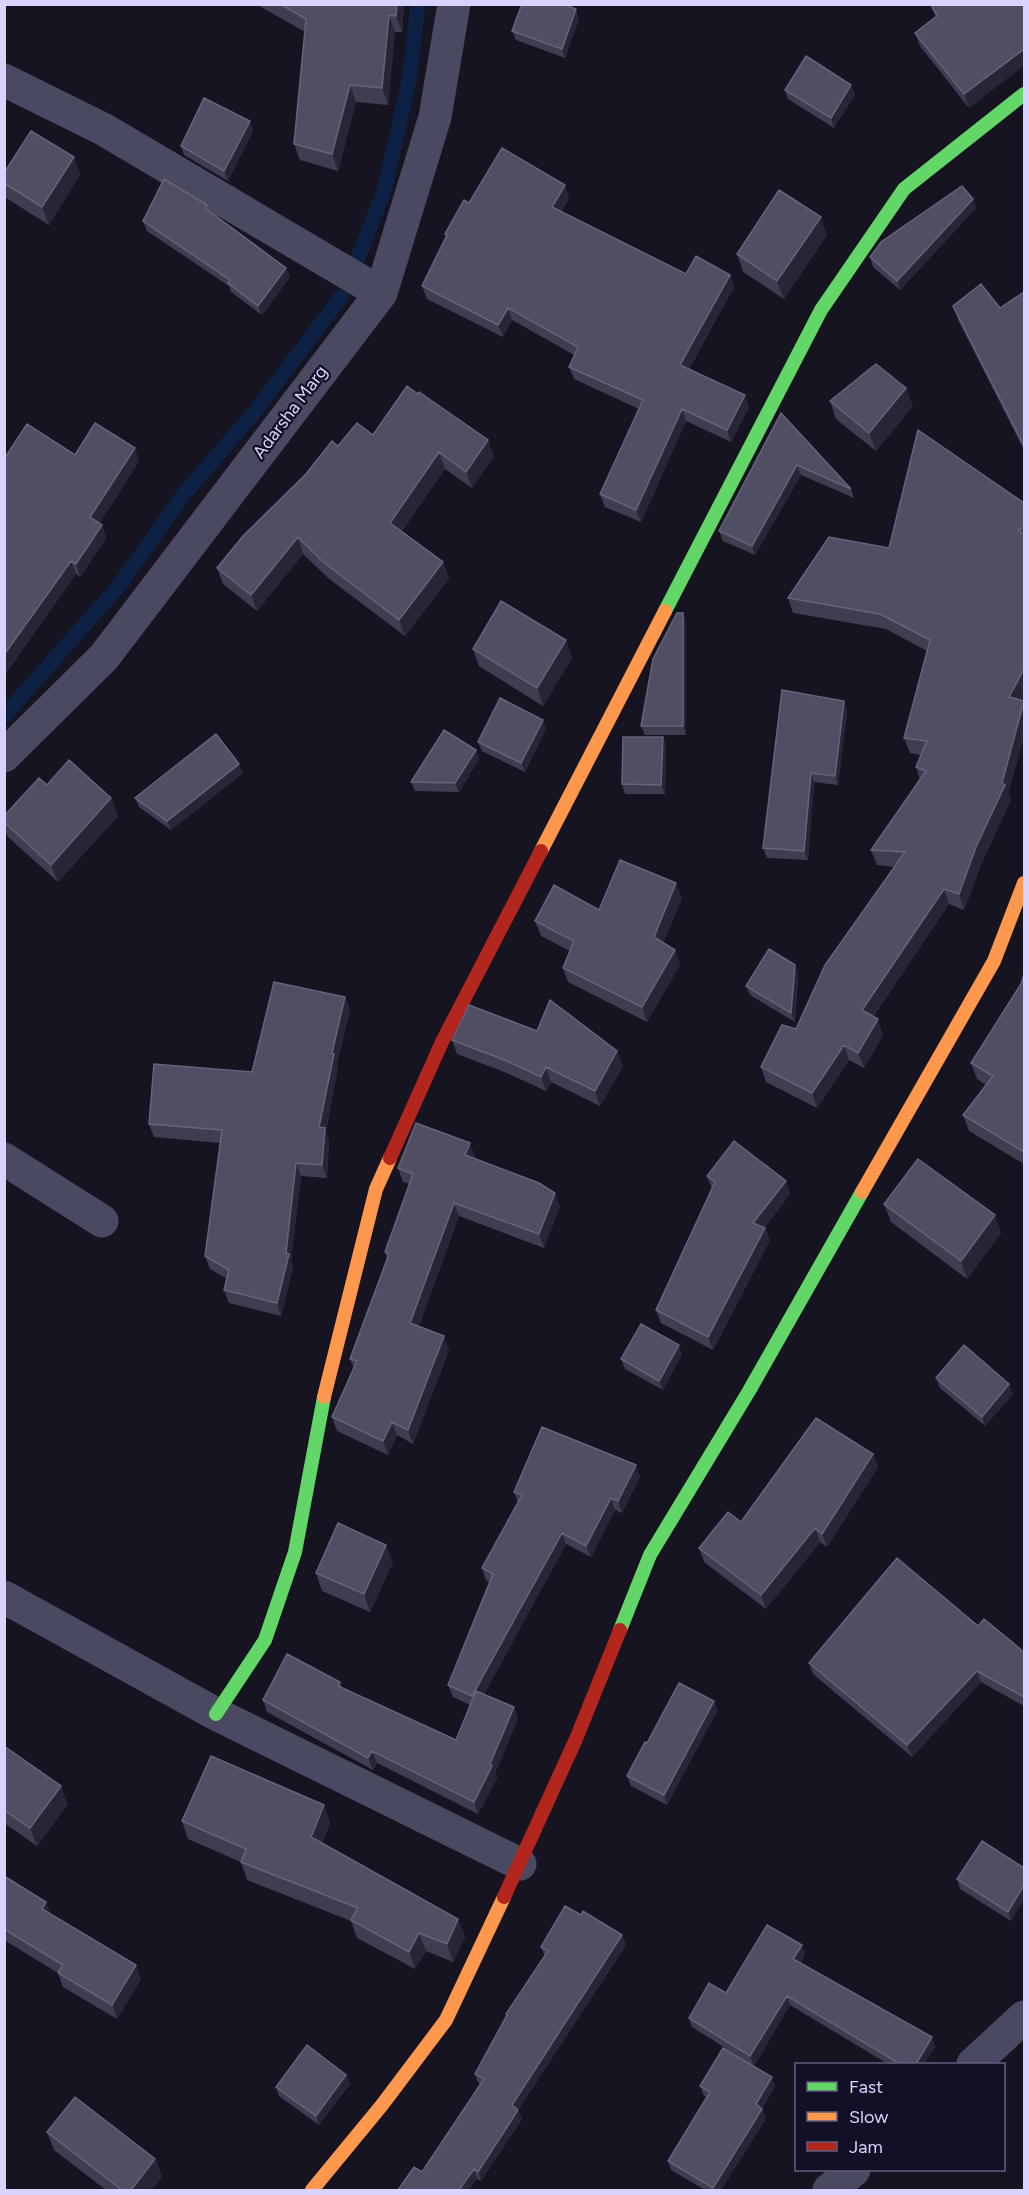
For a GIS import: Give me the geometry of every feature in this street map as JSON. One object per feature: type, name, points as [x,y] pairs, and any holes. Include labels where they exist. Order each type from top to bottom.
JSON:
[{"type":"street","name":"Adarsha Marg","points":[[4,756],[104,657],[381,293],[435,117],[454,4]]},
{"type":"street","points":[[4,80],[103,129],[381,293]]},
{"type":"street","points":[[216,1714],[265,1640],[295,1552],[327,1380],[376,1188],[442,1042],[821,310],[904,189],[1024,94]]},
{"type":"street","points":[[312,2190],[382,2105],[446,2020],[576,1739],[650,1555],[749,1391],[994,961],[1024,883]]},
{"type":"street","points":[[4,1159],[102,1221]]},
{"type":"street","points":[[4,1597],[216,1714],[520,1864]]},
{"type":"street","points":[[974,2063],[1024,2017]]},
{"type":"street","points":[[829,2190],[852,2171]]},
{"type":"building","points":[[280,4],[397,4],[396,16],[389,15],[382,88],[350,85],[332,154],[294,144],[306,19]]},
{"type":"building","points":[[522,4],[562,4],[576,9],[562,49],[512,31]]},
{"type":"building","points":[[935,4],[1024,4],[1024,49],[964,94],[915,33],[937,16],[932,7]]},
{"type":"building","points":[[806,56],[851,85],[831,118],[785,90]]},
{"type":"building","points":[[204,98],[250,121],[224,171],[181,146]]},
{"type":"building","points":[[31,131],[74,157],[42,207],[4,183],[4,173]]},
{"type":"building","points":[[502,148],[565,185],[552,207],[686,274],[696,256],[730,275],[680,365],[745,395],[727,430],[682,409],[636,510],[600,494],[643,400],[569,367],[578,347],[508,308],[498,325],[422,286],[447,235],[445,234],[464,200],[469,203]]},
{"type":"building","points":[[164,179],[207,205],[205,208],[286,268],[258,306],[228,283],[230,280],[143,221]]},
{"type":"building","points":[[962,186],[973,199],[897,281],[870,257],[881,242]]},
{"type":"building","points":[[779,190],[821,217],[777,281],[737,254]]},
{"type":"building","points":[[981,284],[1000,308],[1024,292],[1024,446],[953,306]]},
{"type":"building","points":[[876,364],[906,388],[869,433],[830,401]]},
{"type":"building","points":[[407,386],[488,440],[466,472],[439,452],[390,523],[443,562],[399,620],[322,561],[298,537],[251,595],[217,568],[243,536],[306,474],[332,441],[338,446],[357,423],[373,435]]},
{"type":"building","points":[[781,413],[851,489],[797,465],[752,546],[719,531]]},
{"type":"building","points":[[95,423],[135,448],[90,517],[102,525],[76,564],[71,561],[4,655],[4,459],[27,424],[75,455]]},
{"type":"building","points":[[918,430],[1024,503],[1024,527],[1018,530],[1024,535],[1024,669],[1009,697],[1024,701],[1002,783],[1005,785],[976,847],[959,894],[944,889],[862,1010],[878,1019],[858,1053],[844,1045],[812,1093],[761,1067],[782,1025],[796,1029],[825,965],[905,852],[871,850],[926,771],[916,767],[927,741],[904,738],[930,640],[880,614],[788,598],[829,537],[889,548]]},
{"type":"building","points":[[501,601],[566,640],[537,688],[473,649]]},
{"type":"building","points":[[677,613],[683,613],[683,726],[641,726],[653,659]]},
{"type":"building","points":[[782,690],[844,701],[835,776],[811,773],[804,851],[763,848]]},
{"type":"building","points":[[500,698],[543,720],[521,763],[478,742]]},
{"type":"building","points":[[444,730],[476,750],[455,783],[411,782]]},
{"type":"building","points":[[216,734],[239,764],[167,821],[135,798]]},
{"type":"building","points":[[623,737],[663,737],[661,785],[622,784]]},
{"type":"building","points":[[69,760],[111,798],[51,865],[4,822],[4,816],[39,778],[47,785]]},
{"type":"building","points":[[620,860],[676,883],[654,937],[675,950],[642,1007],[563,968],[574,941],[535,921],[554,885],[599,910]]},
{"type":"building","points":[[769,949],[795,965],[791,1013],[746,986]]},
{"type":"building","points":[[1024,974],[1024,1152],[963,1115],[993,1076],[971,1063],[1021,984]]},
{"type":"building","points":[[274,982],[345,997],[319,1127],[325,1128],[322,1165],[296,1163],[286,1253],[289,1254],[277,1303],[224,1290],[229,1270],[205,1256],[222,1130],[149,1124],[154,1064],[252,1072]]},
{"type":"building","points":[[550,1000],[617,1051],[595,1091],[546,1067],[541,1077],[452,1040],[469,1005],[537,1031]]},
{"type":"building","points":[[416,1123],[470,1143],[465,1155],[539,1183],[555,1193],[539,1234],[454,1203],[410,1323],[444,1336],[408,1430],[392,1422],[383,1441],[332,1417],[357,1361],[350,1359],[389,1254],[385,1252],[413,1174],[398,1168]]},
{"type":"building","points":[[734,1141],[786,1181],[753,1223],[765,1228],[708,1337],[656,1310],[715,1182],[707,1176]]},
{"type":"building","points":[[918,1159],[995,1215],[961,1261],[884,1204]]},
{"type":"building","points":[[641,1324],[679,1345],[659,1381],[621,1359]]},
{"type":"building","points":[[964,1345],[1009,1384],[982,1417],[936,1378]]},
{"type":"building","points":[[816,1418],[873,1454],[822,1534],[815,1528],[761,1595],[699,1548],[728,1512],[741,1522]]},
{"type":"building","points":[[542,1427],[636,1465],[618,1501],[611,1498],[586,1546],[562,1533],[472,1696],[448,1685],[493,1574],[482,1568],[522,1495],[514,1492]]},
{"type":"building","points":[[338,1523],[386,1545],[364,1594],[316,1573]]},
{"type":"building","points":[[897,1558],[978,1626],[984,1619],[1024,1652],[1024,1697],[977,1671],[907,1745],[809,1663]]},
{"type":"building","points":[[287,1654],[340,1682],[338,1686],[456,1740],[476,1691],[514,1707],[490,1764],[492,1766],[474,1802],[372,1751],[368,1758],[263,1700]]},
{"type":"building","points":[[679,1683],[714,1701],[664,1795],[627,1776]]},
{"type":"building","points":[[4,1746],[61,1786],[30,1828],[4,1810]]},
{"type":"building","points":[[211,1756],[324,1805],[311,1837],[458,1919],[447,1944],[419,1933],[409,1952],[351,1920],[358,1908],[241,1862],[246,1849],[182,1821]]},
{"type":"building","points":[[982,1841],[1024,1868],[1024,1885],[1008,1912],[957,1879]]},
{"type":"building","points":[[4,1876],[46,1902],[42,1909],[136,1965],[112,2005],[58,1973],[63,1965],[4,1929]]},
{"type":"building","points":[[565,1906],[581,1915],[583,1911],[622,1935],[512,2105],[518,2110],[478,2172],[474,2169],[459,2190],[398,2190],[414,2167],[422,2172],[484,2079],[475,2074],[506,2014],[548,1951],[541,1947]]},
{"type":"building","points":[[767,1925],[802,1945],[793,1959],[932,2037],[917,2063],[898,2063],[787,1996],[750,2056],[689,2018],[709,1983],[726,1993]]},
{"type":"building","points":[[307,2045],[346,2075],[316,2116],[276,2087]]},
{"type":"building","points":[[723,2048],[772,2077],[756,2104],[762,2109],[713,2188],[668,2161],[710,2092],[700,2086]]},
{"type":"building","points":[[75,2097],[155,2159],[131,2190],[122,2190],[47,2132]]},
{"type":"waterway","points":[[358,258],[384,191],[409,81],[418,4]]},
{"type":"waterway","points":[[4,716],[118,587],[184,494],[253,414],[341,297]]},
{"type":"traffic: fast","points":[[665,611],[821,310],[904,189],[1024,94]]},
{"type":"traffic: fast","points":[[620,1630],[650,1555],[749,1391],[862,1192]]},
{"type":"traffic: fast","points":[[216,1714],[265,1640],[295,1552],[324,1397]]},
{"type":"traffic: slow","points":[[541,851],[665,611]]},
{"type":"traffic: slow","points":[[862,1192],[994,961],[1024,883]]},
{"type":"traffic: slow","points":[[324,1397],[376,1189],[390,1158]]},
{"type":"traffic: slow","points":[[312,2190],[382,2105],[446,2020],[504,1897]]},
{"type":"traffic: jam","points":[[390,1158],[442,1042],[541,851]]},
{"type":"traffic: jam","points":[[504,1897],[576,1739],[620,1630]]}]
